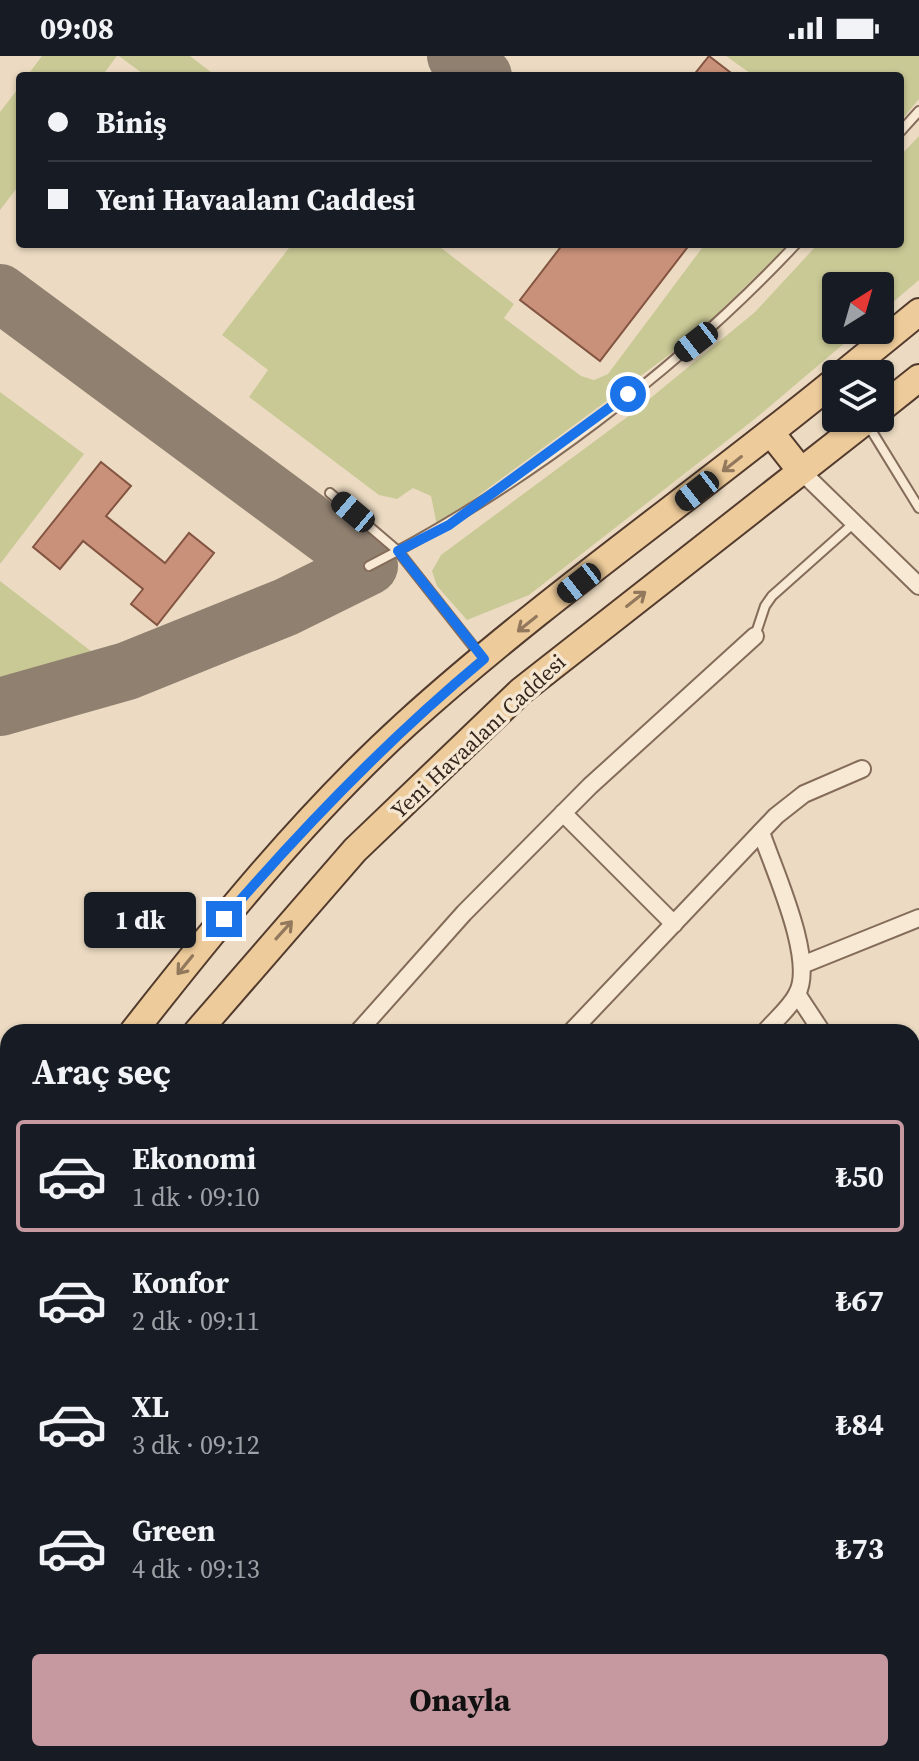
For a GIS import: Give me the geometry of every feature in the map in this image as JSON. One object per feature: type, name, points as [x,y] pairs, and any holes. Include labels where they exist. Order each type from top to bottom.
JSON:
[{"type":"main road","points":[[860,360],[919,312]]},
{"type":"main road","name":"Yeni Havaalanı Caddesi","points":[[894,398],[919,378]]},
{"type":"main road","points":[[139,1024],[190,958],[326,804],[406,725],[484,659],[822,391]]},
{"type":"main road","name":"Yeni Havaalanı Caddesi","points":[[204,1024],[355,850],[521,691],[851,432]]},
{"type":"main road","points":[[771,433],[801,471]]},
{"type":"street","points":[[801,471],[919,586]]},
{"type":"street","points":[[365,1024],[464,913],[563,813],[755,636]]},
{"type":"street","points":[[579,1024],[761,832],[804,794],[862,769]]},
{"type":"street","points":[[563,813],[674,924]]},
{"type":"street","points":[[761,832],[798,940],[802,965],[797,994],[772,1024]]},
{"type":"street","points":[[802,965],[919,918]]},
{"type":"street","points":[[797,994],[817,1024]]},
{"type":"lane","points":[[904,128],[919,111]]},
{"type":"lane","points":[[369,566],[449,525],[583,430],[696,342],[792,248]]},
{"type":"lane","points":[[879,432],[919,508]]},
{"type":"lane","points":[[330,493],[398,551],[484,659]]},
{"type":"lane","points":[[755,636],[772,596],[855,522]]},
{"type":"green space","points":[[42,56],[117,56],[105,72],[30,72]]},
{"type":"green space","points":[[119,56],[190,56],[211,72],[141,72]]},
{"type":"green space","points":[[726,56],[919,56],[919,99],[904,117],[904,72],[748,72]]},
{"type":"green space","points":[[16,91],[16,189],[0,210],[0,112]]},
{"type":"green space","points":[[919,136],[919,280],[894,301],[894,272],[822,272],[822,344],[843,344],[756,418],[529,595],[467,620],[437,586],[432,571],[441,555],[630,415],[755,312],[814,248],[904,248],[904,152]]},
{"type":"green space","points":[[289,248],[441,248],[514,304],[504,318],[581,376],[594,380],[608,374],[702,248],[785,248],[692,338],[437,526],[431,496],[413,488],[397,499],[379,495],[249,397],[268,370],[222,335]]},
{"type":"green space","points":[[0,392],[84,454],[0,564]]},
{"type":"green space","points":[[0,581],[109,665],[0,693]]},
{"type":"building","points":[[709,56],[730,72],[696,72]]},
{"type":"building","points":[[560,248],[687,248],[600,361],[520,300]]},
{"type":"building","points":[[101,462],[131,486],[106,516],[165,563],[189,533],[214,553],[157,625],[131,604],[143,589],[83,541],[60,569],[33,547]]},
{"type":"taxiway","points":[[456,56],[478,72]]},
{"type":"taxiway","points":[[0,293],[369,566],[286,607],[127,671],[0,707]]},
{"type":"route","points":[[224,919],[326,804],[366,764],[406,725],[484,659],[398,551],[449,525],[583,430],[628,394]]}]
